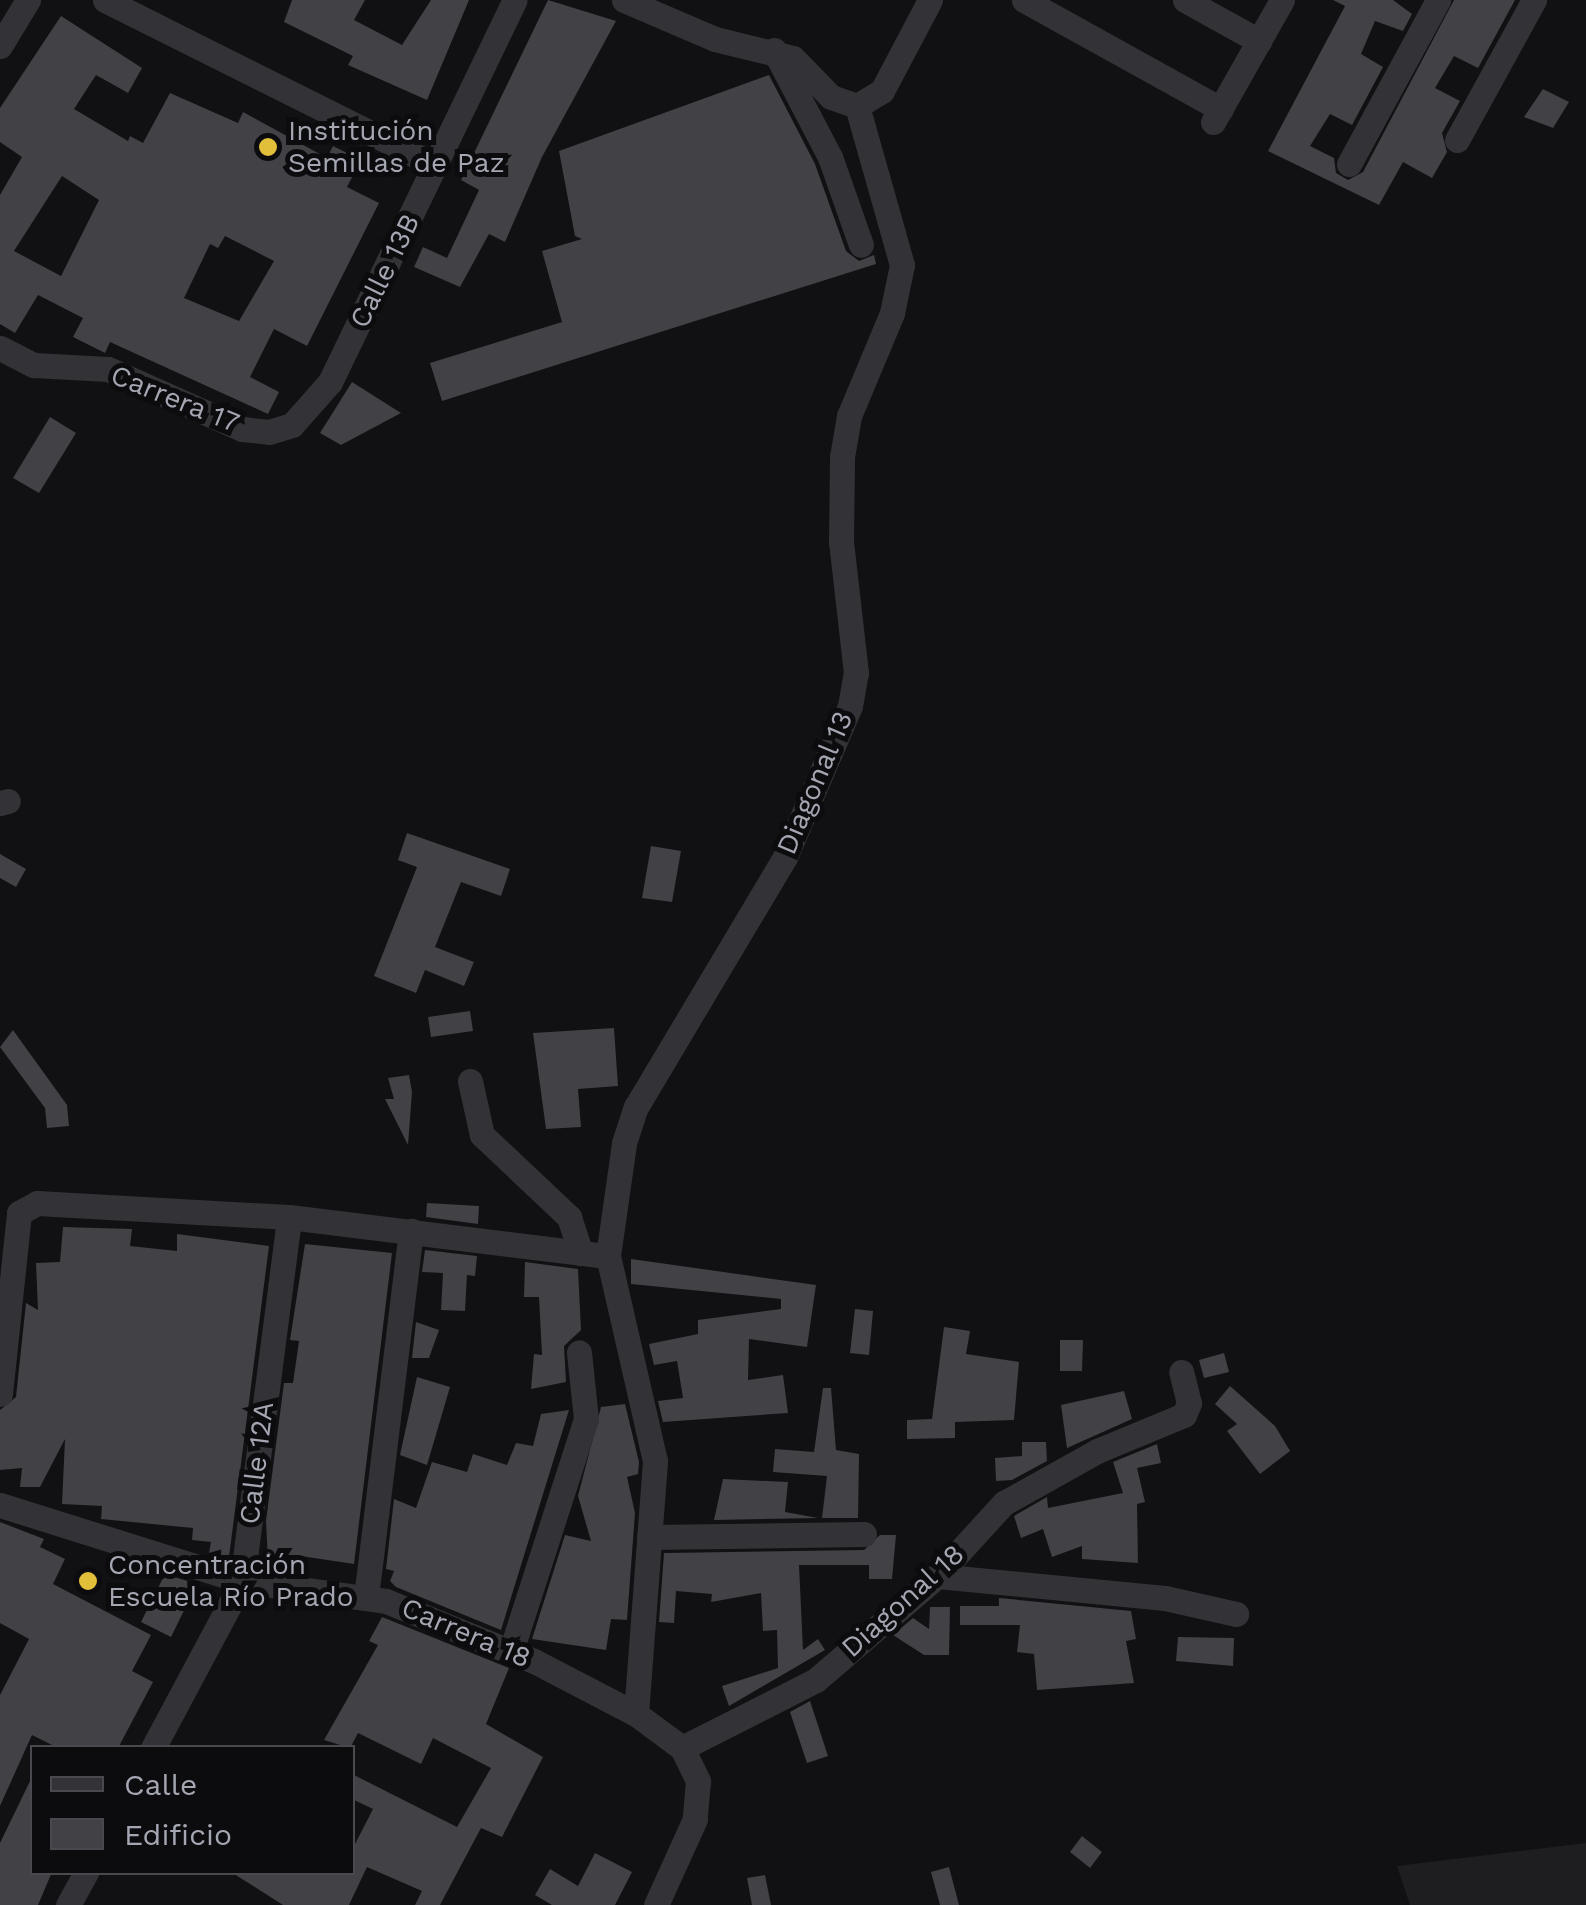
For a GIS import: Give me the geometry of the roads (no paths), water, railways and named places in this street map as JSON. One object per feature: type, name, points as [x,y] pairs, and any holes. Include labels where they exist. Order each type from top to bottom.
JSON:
[{"type":"street","points":[[0,46],[28,0]]},
{"type":"street","points":[[105,0],[436,166]]},
{"type":"street","name":"Calle 13B","points":[[292,424],[330,382],[515,0]]},
{"type":"street","points":[[624,0],[715,40],[774,50],[804,66],[832,97],[857,106],[882,91],[930,0]]},
{"type":"street","points":[[1024,0],[1216,116],[1282,0]]},
{"type":"street","points":[[1185,0],[1259,42]]},
{"type":"street","points":[[1349,164],[1438,0]]},
{"type":"street","points":[[1457,140],[1534,0]]},
{"type":"street","points":[[774,50],[830,158],[861,246]]},
{"type":"street","name":"Diagonal 13","points":[[594,1255],[636,1107],[785,858],[850,706],[856,674],[840,542],[842,457],[849,416],[892,313],[902,265],[857,106]]},
{"type":"street","name":"Carrera 17","points":[[0,348],[34,364],[108,369],[242,428],[269,432],[292,424]]},
{"type":"street","points":[[470,1081],[482,1135],[569,1217],[594,1255],[653,1437],[636,1714]]},
{"type":"street","points":[[0,1394],[9,1209],[37,1202],[290,1216],[594,1255]]},
{"type":"street","name":"Calle 12A","points":[[154,1745],[242,1582],[290,1216]]},
{"type":"street","points":[[366,1597],[411,1232]]},
{"type":"street","points":[[511,1650],[586,1419],[579,1352]]},
{"type":"street","name":"Diagonal 18","points":[[682,1748],[816,1680],[937,1576],[1004,1503],[1097,1450],[1184,1415],[1189,1403],[1181,1372]]},
{"type":"street","name":"Carrera 18","points":[[0,1505],[242,1582],[366,1597],[511,1650],[636,1714],[682,1748]]},
{"type":"street","points":[[649,1538],[864,1534]]},
{"type":"street","points":[[937,1576],[1166,1598],[1236,1614]]},
{"type":"street","points":[[656,1905],[695,1819],[698,1782],[682,1748]]},
{"type":"street","points":[[68,1905],[84,1875]]},
{"type":"place","name":"Institución Semillas de Paz","points":[[268,147]]},
{"type":"place","name":"Concentración Escuela Río Prado","points":[[88,1581]]}]
